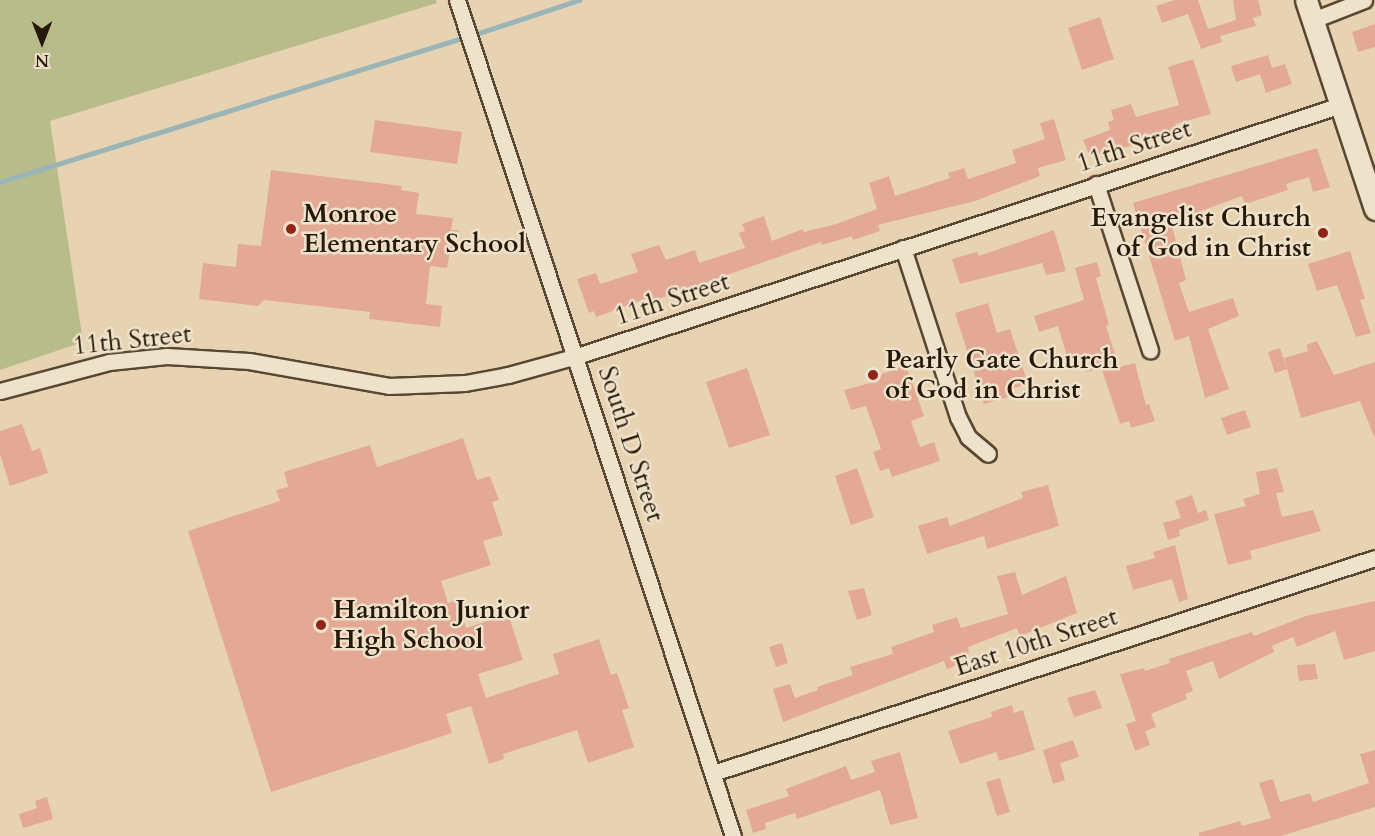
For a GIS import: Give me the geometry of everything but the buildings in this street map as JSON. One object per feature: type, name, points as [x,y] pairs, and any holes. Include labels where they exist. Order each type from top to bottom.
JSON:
[{"type":"street","name":"South D Street","points":[[457,0],[577,356],[733,836]]},
{"type":"street","points":[[1306,0],[1373,197]]},
{"type":"street","points":[[1313,20],[1364,0]]},
{"type":"street","name":"11th Street","points":[[0,391],[59,373],[143,358],[209,357],[359,383],[420,386],[508,375],[577,356],[1341,105]]},
{"type":"street","points":[[1096,184],[1150,350]]},
{"type":"street","points":[[903,248],[958,417],[968,437],[988,454]]},
{"type":"street","name":"East 10th Street","points":[[713,773],[1375,558]]},
{"type":"green space","points":[[0,0],[436,0],[437,3],[50,121],[83,342],[0,370]]},
{"type":"waterway","points":[[473,35],[579,0]]},
{"type":"waterway","points":[[0,182],[457,40]]},
{"type":"place","name":"Monroe Elementary School","points":[[291,229]]},
{"type":"place","name":"Evangelist Church of God in Christ","points":[[1323,233]]},
{"type":"place","name":"Pearly Gate Church of God in Christ","points":[[873,375]]},
{"type":"place","name":"Hamilton Junior High School","points":[[321,625]]}]
